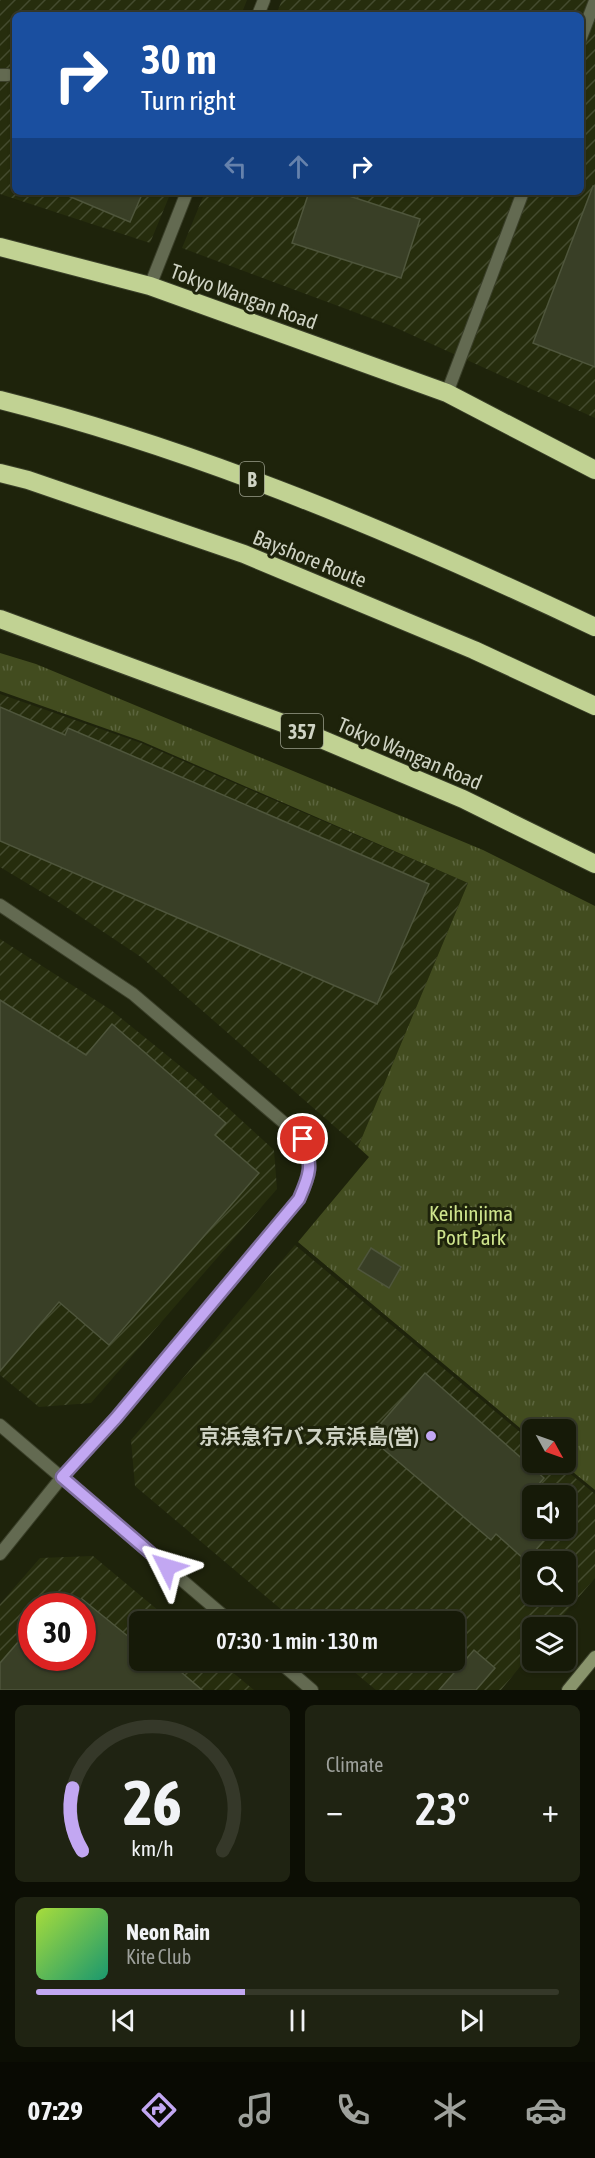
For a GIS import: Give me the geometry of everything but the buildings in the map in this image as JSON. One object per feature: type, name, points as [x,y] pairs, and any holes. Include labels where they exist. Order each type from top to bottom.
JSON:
[{"type":"highway","name":"Tokyo Wangan Road","points":[[0,247],[150,286],[447,393],[595,470]]},
{"type":"highway","name":"B","points":[[0,400],[57,415],[277,488],[495,580],[595,627]]},
{"type":"highway","name":"Bayshore Route","points":[[0,473],[28,480],[244,554],[474,650],[595,706]]},
{"type":"highway","name":"Tokyo Wangan Road","points":[[0,619],[288,725],[463,799],[595,864]]},
{"type":"street","points":[[584,30],[595,1]]},
{"type":"street","points":[[150,286],[186,195]]},
{"type":"street","points":[[447,393],[523,195]]},
{"type":"street","points":[[0,905],[133,994],[303,1139],[310,1158],[308,1179],[299,1199],[116,1418],[62,1477],[0,1554]]},
{"type":"street","points":[[0,1425],[218,1611]]},
{"type":"street","points":[[568,1690],[595,1658]]},
{"type":"street","points":[[290,1671],[312,1690]]},
{"type":"shaded area","points":[[0,0],[247,0],[242,12],[12,12],[12,195],[170,195],[150,243],[0,194]]},
{"type":"shaded area","points":[[282,0],[595,0],[595,418],[392,326],[182,248],[204,195],[584,195],[584,12],[277,12]]},
{"type":"shaded area","points":[[0,694],[141,743],[468,883],[358,1147],[141,957],[60,903],[0,867]]},
{"type":"shaded area","points":[[0,939],[111,1010],[195,1078],[274,1150],[277,1189],[91,1403],[39,1407],[0,1375]]},
{"type":"shaded area","points":[[295,1245],[522,1434],[522,1473],[569,1473],[595,1494],[595,1578],[576,1600],[576,1551],[522,1551],[522,1605],[572,1605],[562,1617],[522,1617],[522,1664],[501,1690],[376,1690],[353,1671],[465,1671],[465,1611],[283,1611],[135,1486],[131,1440]]},
{"type":"shaded area","points":[[93,1556],[159,1611],[129,1611],[129,1671],[231,1671],[254,1690],[0,1690],[0,1604],[40,1558]]},
{"type":"green space","name":"Keihinjima Port Park","points":[[0,653],[36,664],[483,850],[595,906],[595,1490],[574,1473],[576,1419],[522,1419],[522,1430],[298,1242],[369,1157],[358,1147],[468,883],[141,741],[0,691]]},
{"type":"place","name":"京浜急行バス京浜島(営)","points":[[431,1436]]},
{"type":"route","points":[[167,1567],[62,1477],[116,1418],[299,1199],[308,1179],[310,1158],[303,1139]]}]
